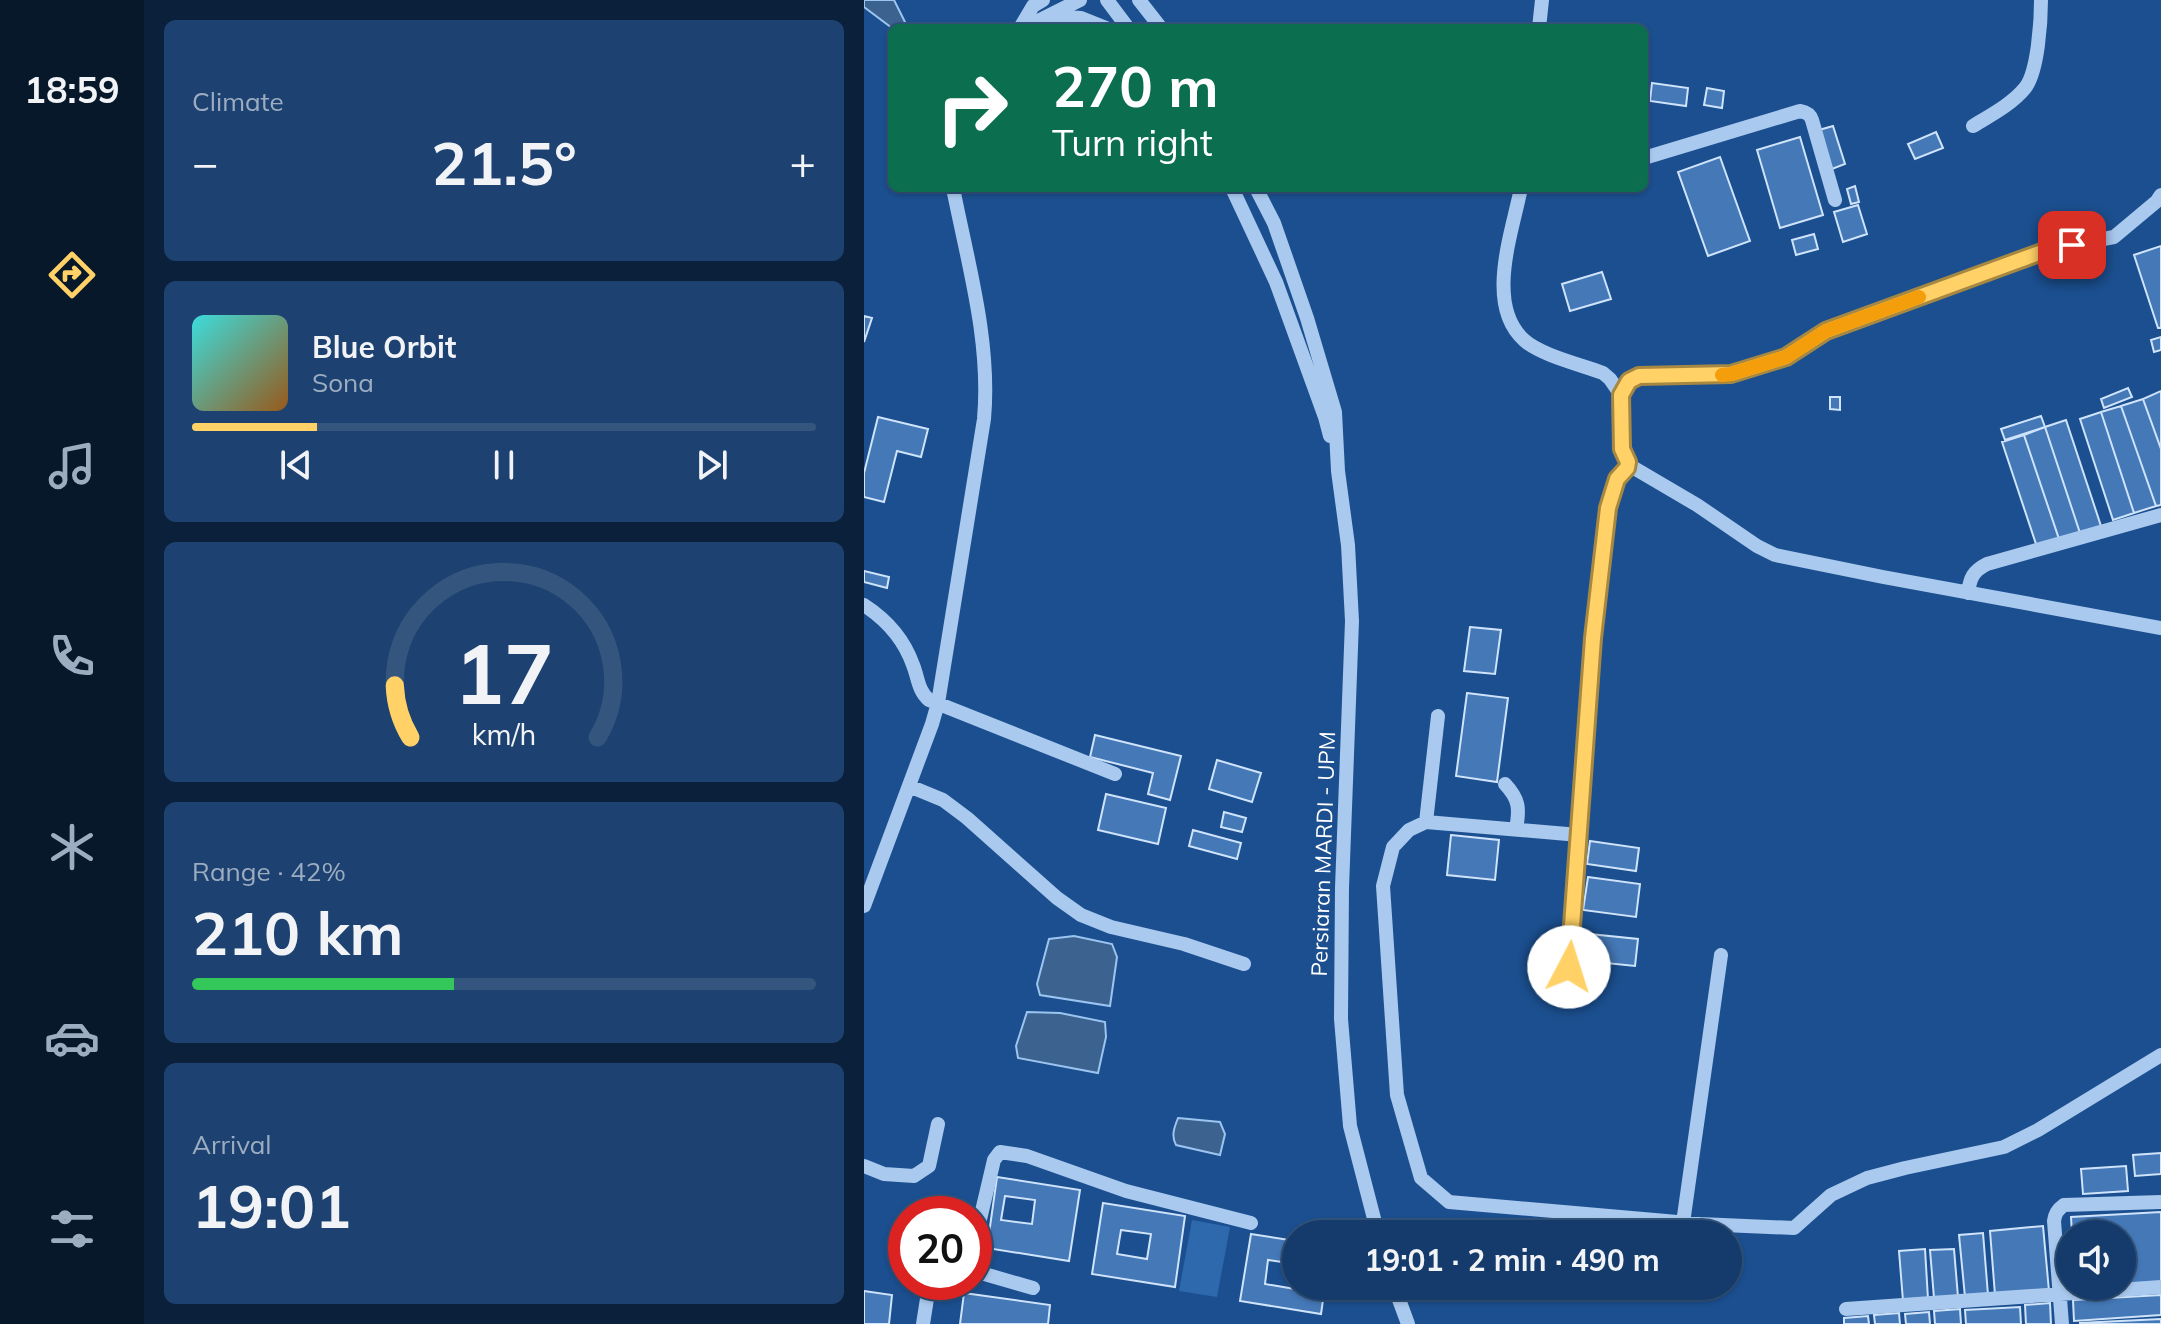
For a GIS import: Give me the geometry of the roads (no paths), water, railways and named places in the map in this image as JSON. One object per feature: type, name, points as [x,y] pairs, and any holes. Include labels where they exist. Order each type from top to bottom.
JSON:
[{"type":"street","points":[[1031,24],[1080,0]]},
{"type":"street","points":[[1107,0],[1125,24]]},
{"type":"street","points":[[1139,0],[1157,22]]},
{"type":"street","points":[[1151,0],[1157,22]]},
{"type":"street","points":[[1539,24],[1542,0]]},
{"type":"street","points":[[1973,126],[2027,86],[2037,53],[2041,0]]},
{"type":"street","points":[[1024,24],[1037,2]]},
{"type":"street","points":[[1050,16],[1081,18],[1096,24]]},
{"type":"street","points":[[1648,157],[1800,111],[1808,113],[1812,120],[1835,200]]},
{"type":"street","points":[[864,906],[938,703],[984,419],[987,387],[985,352],[954,192]]},
{"type":"street","name":"Persiaran MARDI - UPM","points":[[1234,192],[1276,282],[1325,417],[1338,471]]},
{"type":"street","name":"Persiaran MARDI - UPM","points":[[1258,192],[1274,223],[1335,412],[1352,621],[1342,888],[1341,1019],[1350,1126],[1374,1220]]},
{"type":"street","points":[[1520,192],[1502,283],[1510,321],[1524,341],[1541,351],[1603,373],[1621,395]]},
{"type":"street","points":[[1569,967],[1593,638],[1608,508],[1623,471],[1621,395],[1629,381],[1639,376],[1731,374],[1786,357],[1826,331],[2050,249],[2114,237],[2161,195]]},
{"type":"street","points":[[1623,471],[1634,468],[1775,555],[2161,628]]},
{"type":"street","points":[[1968,593],[1975,570],[1987,564],[2161,515]]},
{"type":"street","points":[[864,605],[881,616],[903,641],[924,696],[1115,774]]},
{"type":"street","points":[[1426,822],[1438,716]]},
{"type":"street","points":[[1505,784],[1516,796],[1516,829]]},
{"type":"street","points":[[909,786],[943,800],[1081,915],[1111,927],[1184,944],[1244,964]]},
{"type":"street","points":[[1579,835],[1426,822],[1409,830],[1393,847],[1383,886],[1397,1095],[1421,1178],[1449,1202],[1650,1220]]},
{"type":"street","points":[[1683,1220],[1721,955]]},
{"type":"street","points":[[1742,1226],[1794,1228],[1831,1195],[1867,1178],[2004,1147],[2038,1130],[2161,1055]]},
{"type":"street","points":[[864,1166],[884,1174],[914,1176],[929,1166],[938,1124]]},
{"type":"street","points":[[986,1196],[994,1160],[1000,1152],[1027,1156],[1126,1191],[1251,1223]]},
{"type":"street","points":[[2056,1242],[2055,1214],[2064,1205],[2161,1202]]},
{"type":"street","points":[[992,1276],[1033,1288]]},
{"type":"street","points":[[2136,1289],[2161,1287]]},
{"type":"street","points":[[1846,1309],[2056,1294]]},
{"type":"street","points":[[923,1324],[927,1300]]},
{"type":"street","points":[[1399,1300],[1408,1324]]},
{"type":"street","points":[[2061,1300],[2062,1324]]}]
